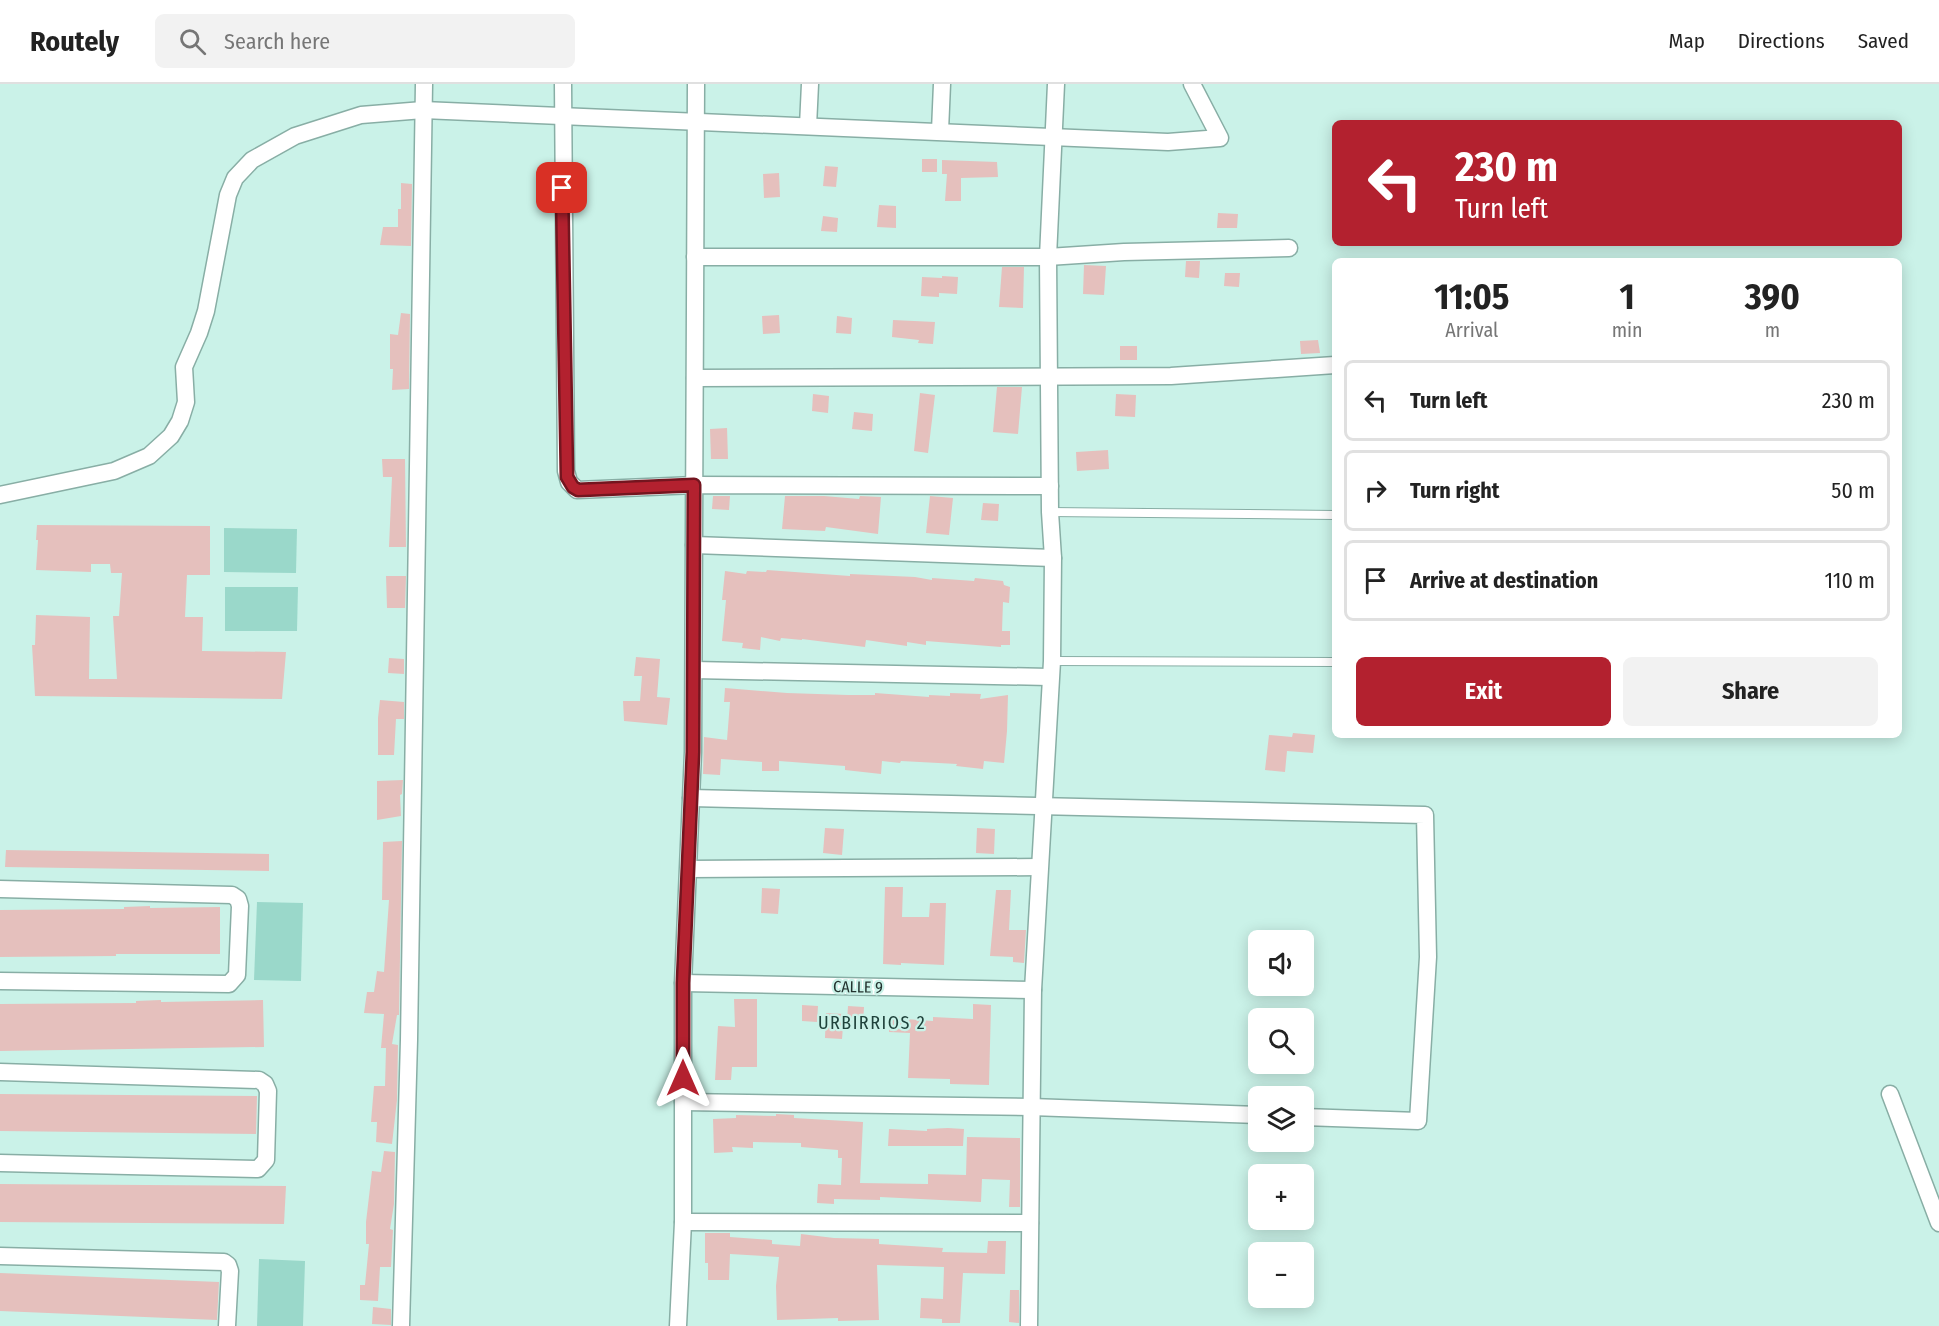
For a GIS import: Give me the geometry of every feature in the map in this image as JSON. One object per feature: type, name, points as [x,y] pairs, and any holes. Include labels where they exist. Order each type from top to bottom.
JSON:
[{"type":"street","points":[[401,1326],[409,1040],[424,84]]},
{"type":"street","points":[[563,84],[567,477],[573,487],[578,490],[694,485],[1050,486]]},
{"type":"street","points":[[678,1326],[683,1222],[683,983],[689,869],[694,670],[696,84]]},
{"type":"street","points":[[808,126],[810,84]]},
{"type":"street","points":[[940,131],[942,84]]},
{"type":"street","points":[[1029,1326],[1033,990],[1050,669],[1053,558],[1050,512],[1048,257],[1056,84]]},
{"type":"street","points":[[0,495],[114,471],[149,456],[171,436],[180,421],[186,402],[184,367],[206,311],[228,195],[235,178],[252,160],[294,136],[361,115],[423,111],[1168,142],[1220,138],[1192,84]]},
{"type":"street","points":[[695,257],[1048,257],[1289,248]]},
{"type":"street","points":[[695,378],[1171,376],[1332,365]]},
{"type":"street","points":[[694,545],[1053,558]]},
{"type":"street","points":[[694,670],[1050,669]]},
{"type":"street","points":[[691,798],[1425,815],[1428,957],[1418,1121],[1314,1117]]},
{"type":"street","points":[[689,869],[1040,867]]},
{"type":"street","points":[[0,889],[232,895],[238,899],[240,906],[237,975],[229,984],[0,981]]},
{"type":"street","name":"CALLE 9","points":[[683,983],[1033,990]]},
{"type":"street","points":[[0,1072],[259,1080],[265,1084],[268,1091],[266,1160],[258,1169],[0,1163]]},
{"type":"street","points":[[1890,1094],[1939,1223]]},
{"type":"street","points":[[683,1102],[1030,1107],[1248,1115]]},
{"type":"street","points":[[683,1222],[1030,1223]]},
{"type":"street","points":[[0,1256],[224,1262],[230,1271],[227,1326]]},
{"type":"lane","points":[[1050,512],[1332,515]]},
{"type":"lane","points":[[1050,669],[1332,662]]},
{"type":"green space","points":[[224,528],[297,529],[296,573],[224,572]]},
{"type":"green space","points":[[225,587],[298,587],[297,631],[225,631]]},
{"type":"green space","points":[[257,902],[303,903],[301,981],[254,980]]},
{"type":"green space","points":[[259,1259],[305,1261],[303,1326],[257,1326]]},
{"type":"building","points":[[922,159],[937,159],[937,172],[922,172]]},
{"type":"building","points":[[942,160],[997,162],[998,177],[961,178],[961,201],[945,201],[947,174],[942,174]]},
{"type":"building","points":[[825,166],[838,167],[836,187],[823,186]]},
{"type":"building","points":[[779,173],[780,197],[764,198],[763,174]]},
{"type":"building","points":[[401,183],[412,184],[411,246],[380,245],[383,227],[398,227]]},
{"type":"building","points":[[879,205],[896,206],[896,228],[877,227]]},
{"type":"building","points":[[1218,213],[1238,214],[1237,228],[1217,228]]},
{"type":"building","points":[[823,216],[838,218],[837,232],[821,231]]},
{"type":"building","points":[[1186,261],[1200,261],[1199,278],[1185,277]]},
{"type":"building","points":[[1084,265],[1106,266],[1104,295],[1083,294]]},
{"type":"building","points":[[1002,267],[1024,267],[1023,308],[999,307]]},
{"type":"building","points":[[1225,273],[1240,273],[1239,287],[1224,286]]},
{"type":"building","points":[[942,276],[958,277],[957,294],[939,293],[939,297],[921,296],[922,277],[942,278]]},
{"type":"building","points":[[401,313],[410,314],[409,389],[392,390],[390,334],[398,335]]},
{"type":"building","points":[[779,315],[780,333],[763,334],[762,316]]},
{"type":"building","points":[[837,316],[852,318],[851,334],[836,333]]},
{"type":"building","points":[[893,320],[935,322],[933,344],[892,337]]},
{"type":"building","points":[[1318,340],[1320,353],[1301,354],[1300,341]]},
{"type":"building","points":[[1120,346],[1137,346],[1137,360],[1120,360]]},
{"type":"building","points":[[997,387],[1022,387],[1018,434],[993,432]]},
{"type":"building","points":[[920,393],[935,395],[928,453],[914,451]]},
{"type":"building","points":[[813,394],[829,396],[828,413],[812,411]]},
{"type":"building","points":[[1116,394],[1136,395],[1135,417],[1115,416]]},
{"type":"building","points":[[854,412],[873,414],[872,431],[852,429]]},
{"type":"building","points":[[727,428],[728,459],[711,459],[710,429]]},
{"type":"building","points":[[1108,450],[1109,469],[1077,471],[1076,452]]},
{"type":"building","points":[[382,459],[405,459],[406,547],[389,547],[392,477],[383,477]]},
{"type":"building","points":[[713,496],[730,496],[729,510],[712,509]]},
{"type":"building","points":[[785,496],[859,499],[860,496],[881,497],[878,534],[826,527],[825,531],[782,529]]},
{"type":"building","points":[[930,496],[953,498],[949,535],[926,533]]},
{"type":"building","points":[[983,503],[999,504],[998,521],[981,520]]},
{"type":"building","points":[[37,525],[210,526],[210,575],[187,575],[185,617],[203,617],[202,651],[286,652],[282,699],[35,696],[32,645],[35,645],[36,615],[90,617],[89,679],[117,679],[113,616],[119,616],[122,573],[111,573],[110,564],[91,564],[91,572],[36,570]]},
{"type":"building","points":[[767,570],[850,576],[850,574],[915,577],[932,580],[932,578],[974,581],[975,578],[1003,581],[1004,585],[1010,587],[1009,603],[1003,602],[1002,631],[1010,631],[1010,645],[1001,645],[1001,647],[926,641],[926,645],[907,642],[907,646],[866,640],[865,647],[802,639],[781,638],[780,641],[761,637],[760,650],[742,648],[743,643],[722,641],[726,600],[722,600],[725,571],[746,574],[747,571],[766,572]]},
{"type":"building","points":[[386,576],[406,576],[405,608],[387,608]]},
{"type":"building","points":[[636,657],[660,659],[657,697],[670,698],[667,725],[624,721],[623,701],[640,701],[642,676],[634,676]]},
{"type":"building","points":[[389,658],[404,659],[404,674],[388,673]]},
{"type":"building","points":[[725,688],[787,693],[875,695],[875,693],[929,697],[929,695],[950,696],[950,693],[981,694],[980,699],[1008,695],[1004,763],[984,761],[983,769],[956,766],[957,764],[882,761],[881,774],[845,770],[845,766],[779,761],[779,771],[762,771],[762,762],[721,759],[720,775],[703,774],[704,737],[727,740],[730,702],[724,702]]},
{"type":"building","points":[[380,700],[404,702],[404,719],[396,719],[394,755],[378,755]]},
{"type":"building","points":[[1293,733],[1315,735],[1313,753],[1287,751],[1285,772],[1265,770],[1269,735],[1292,737]]},
{"type":"building","points":[[403,780],[400,795],[401,816],[377,820],[377,781]]},
{"type":"building","points":[[825,828],[844,829],[842,855],[823,853]]},
{"type":"building","points":[[977,828],[995,829],[994,854],[976,853]]},
{"type":"building","points":[[402,841],[399,1015],[397,1015],[392,1044],[398,1045],[397,1100],[392,1144],[376,1142],[377,1122],[371,1122],[374,1086],[385,1086],[386,1048],[381,1048],[384,1014],[364,1013],[367,992],[374,992],[377,971],[384,972],[389,900],[382,900],[383,842]]},
{"type":"building","points":[[6,850],[269,854],[269,871],[5,867]]},
{"type":"building","points":[[885,887],[903,887],[902,917],[929,917],[930,903],[946,903],[944,965],[883,964]]},
{"type":"building","points":[[762,888],[780,889],[778,914],[761,913]]},
{"type":"building","points":[[996,890],[1011,890],[1009,930],[1026,930],[1024,963],[1013,962],[1013,957],[990,956]]},
{"type":"building","points":[[150,906],[150,908],[220,907],[220,954],[0,957],[0,910],[124,909],[124,907]]},
{"type":"building","points":[[734,999],[757,999],[757,1067],[732,1067],[731,1080],[715,1080],[718,1026],[735,1027]]},
{"type":"building","points":[[161,1000],[161,1002],[263,1000],[264,1047],[0,1051],[0,1004],[136,1003],[136,1001]]},
{"type":"building","points":[[973,1004],[991,1005],[989,1085],[950,1084],[950,1079],[908,1078],[910,1033],[889,1032],[889,1016],[933,1021],[933,1017],[973,1019]]},
{"type":"building","points":[[802,1005],[818,1006],[817,1022],[802,1021]]},
{"type":"building","points":[[848,1006],[864,1007],[863,1023],[847,1022]]},
{"type":"building","points":[[826,1013],[844,1014],[842,1039],[825,1038]]},
{"type":"building","points":[[0,1094],[257,1096],[256,1134],[0,1131]]},
{"type":"building","points":[[776,1114],[794,1115],[794,1118],[863,1122],[860,1183],[928,1184],[928,1174],[966,1175],[967,1137],[1020,1138],[1020,1207],[1009,1207],[1010,1180],[982,1179],[981,1202],[880,1197],[880,1200],[834,1199],[834,1204],[817,1203],[818,1184],[841,1185],[842,1158],[838,1158],[838,1150],[801,1147],[801,1143],[753,1142],[753,1148],[732,1147],[733,1152],[714,1153],[713,1119],[736,1118],[736,1115],[776,1116]]},
{"type":"building","points":[[889,1129],[927,1131],[927,1129],[964,1129],[963,1146],[888,1146]]},
{"type":"building","points":[[384,1151],[395,1152],[394,1204],[390,1229],[393,1230],[391,1267],[380,1267],[378,1301],[360,1300],[360,1285],[365,1285],[369,1244],[366,1244],[366,1222],[372,1171],[381,1172]]},
{"type":"building","points":[[0,1184],[286,1186],[284,1224],[0,1222]]},
{"type":"building","points":[[705,1233],[730,1233],[730,1237],[772,1240],[772,1244],[800,1246],[801,1234],[834,1238],[879,1239],[879,1244],[943,1248],[942,1252],[987,1253],[988,1241],[1006,1241],[1005,1274],[963,1273],[960,1323],[942,1323],[942,1319],[920,1318],[921,1298],[943,1299],[944,1267],[877,1265],[879,1320],[838,1321],[838,1318],[777,1320],[776,1286],[779,1257],[730,1254],[729,1280],[708,1280],[708,1263],[705,1263]]},
{"type":"building","points":[[0,1273],[219,1282],[217,1320],[0,1311]]},
{"type":"building","points":[[1010,1290],[1019,1290],[1019,1323],[1009,1322]]},
{"type":"building","points":[[373,1307],[391,1309],[391,1325],[372,1324]]},
{"type":"district","name":"URBIRRIOS 2","points":[[872,1023]]},
{"type":"route","points":[[562,188],[566,471],[569,482],[578,490],[694,485],[693,752],[683,983],[683,1078]]}]
